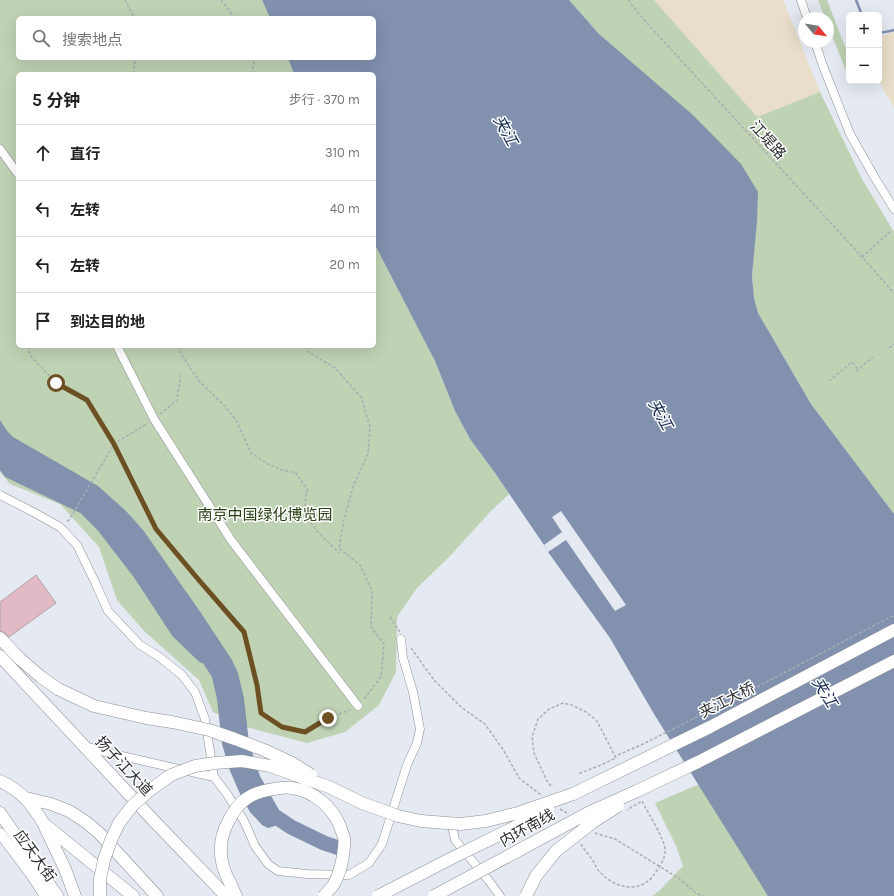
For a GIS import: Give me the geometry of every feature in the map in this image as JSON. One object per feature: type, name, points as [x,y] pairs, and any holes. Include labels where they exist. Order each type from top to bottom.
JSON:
[{"type":"highway","name":"夹江大桥","points":[[573,794],[710,727],[894,630]]},
{"type":"highway","points":[[0,638],[20,659],[41,677],[58,689],[94,706],[209,730],[264,750],[292,763],[329,787]]},
{"type":"highway","name":"扬子江大道","points":[[0,656],[226,896]]},
{"type":"highway","points":[[526,896],[536,876],[556,851],[593,822],[637,792],[894,661]]},
{"type":"highway","points":[[100,896],[100,879],[104,860],[119,823],[132,806],[150,790],[171,775],[195,766],[242,761],[270,766],[329,787],[362,803],[398,816],[421,821],[460,824],[486,821],[518,813],[573,794]]},
{"type":"highway","points":[[0,781],[10,786],[26,798],[44,824],[65,869],[75,896]]},
{"type":"highway","points":[[236,896],[225,873],[221,860],[222,837],[233,812],[242,801],[253,794],[266,790],[291,788],[314,795],[321,800],[333,813],[344,838],[343,859],[338,874],[333,885],[324,896]]},
{"type":"highway","name":"内环南线","points":[[434,896],[588,813],[637,792]]},
{"type":"highway","name":"内环南线","points":[[378,896],[509,830],[573,794]]},
{"type":"highway","points":[[26,798],[51,804],[70,811],[86,822],[99,833],[157,896]]},
{"type":"highway","points":[[0,813],[57,896]]},
{"type":"highway","points":[[44,824],[133,896]]},
{"type":"main road","name":"应天大街","points":[[0,833],[45,896]]},
{"type":"street","points":[[801,0],[805,12]]},
{"type":"street","points":[[817,48],[850,134],[894,209]]},
{"type":"street","points":[[0,149],[16,171]]},
{"type":"street","points":[[118,348],[154,419],[230,540],[358,706]]},
{"type":"street","points":[[0,495],[60,527],[77,545],[108,611],[140,645],[158,656],[182,675],[195,692],[205,719],[214,777],[244,821],[255,846],[268,864],[278,871],[307,874],[349,875],[369,863],[382,844],[407,765],[417,743],[420,729],[413,692],[403,658],[401,636]]},
{"type":"street","points":[[83,745],[97,750],[214,777]]},
{"type":"street","points":[[452,825],[455,840],[500,896]]},
{"type":"path","points":[[125,0],[133,16]]},
{"type":"path","points":[[221,0],[233,16]]},
{"type":"path","name":"江堤路","points":[[628,0],[644,20],[862,256],[894,293]]},
{"type":"path","points":[[134,72],[136,60]]},
{"type":"path","points":[[252,72],[254,63],[253,60]]},
{"type":"path","points":[[862,256],[891,231]]},
{"type":"path","points":[[889,348],[894,344]]},
{"type":"path","points":[[28,348],[30,355],[56,383],[87,400],[114,444],[156,529],[244,632],[257,685],[261,713],[282,727],[305,732],[328,718],[358,706],[381,677],[384,644],[371,627],[372,591],[360,565],[339,548],[344,519],[354,484],[368,454],[370,427],[361,397],[335,368],[308,351],[307,348]]},
{"type":"path","points":[[181,348],[180,352],[187,365],[199,381],[224,405],[236,420],[251,453],[268,464],[282,470],[296,473],[307,489],[305,505],[309,519],[322,537],[339,553]]},
{"type":"path","points":[[856,371],[873,357]]},
{"type":"path","points":[[829,381],[852,362],[858,369]]},
{"type":"path","points":[[69,520],[114,444],[154,419],[177,400],[181,372]]},
{"type":"path","points":[[618,755],[759,686],[894,615]]},
{"type":"path","points":[[390,617],[401,636]]},
{"type":"path","points":[[410,647],[434,680],[461,707],[485,724],[504,751],[519,778],[544,797]]},
{"type":"path","points":[[551,786],[547,781],[534,753],[532,737],[538,719],[549,709],[563,703],[572,705],[586,712],[597,721],[616,758],[578,774]]},
{"type":"path","points":[[580,843],[606,879],[626,887],[640,887],[649,881],[660,868],[665,851],[664,843],[642,801],[625,811]]},
{"type":"path","points":[[557,806],[570,815]]},
{"type":"path","points":[[596,833],[615,839],[680,879],[696,893],[704,896]]},
{"type":"shaded area","points":[[654,0],[783,0],[798,37],[798,48],[802,48],[820,92],[757,117]]},
{"type":"shaded area","points":[[894,32],[894,108],[881,84],[882,84],[882,36]]},
{"type":"green space","name":"南京中国绿化博览园","points":[[0,0],[262,0],[269,16],[16,16],[16,60],[289,60],[293,72],[16,72],[16,348],[376,348],[376,247],[435,361],[455,411],[470,439],[509,494],[417,588],[397,617],[396,672],[379,705],[345,732],[307,743],[243,726],[213,712],[199,680],[144,631],[117,600],[99,547],[60,504],[10,484],[0,472]]},
{"type":"green space","points":[[569,0],[654,0],[757,117],[820,92],[862,179],[894,232],[894,514],[811,404],[758,313],[754,298],[752,276],[754,249],[599,34]]},
{"type":"green space","points":[[818,0],[827,0],[832,12],[823,12]]},
{"type":"green space","points":[[834,18],[846,49],[846,71],[834,40]]},
{"type":"green space","points":[[714,780],[796,896],[652,896],[659,891],[683,866],[677,848],[655,803],[697,785]]},
{"type":"water","name":"夹江","points":[[262,0],[569,0],[599,34],[694,116],[741,164],[758,192],[752,276],[754,298],[758,313],[811,404],[894,514],[894,896],[768,896],[654,714],[610,638],[548,552],[495,473],[470,439],[455,411],[435,361],[376,247],[376,72],[293,72],[289,60],[376,60],[376,16],[269,16]]},
{"type":"water","points":[[0,420],[13,437],[98,486],[126,511],[143,530],[201,613],[232,660],[238,673],[244,698],[249,743],[260,776],[279,810],[281,819],[275,826],[268,828],[262,825],[250,812],[241,796],[230,771],[222,744],[217,699],[212,677],[178,624],[122,544],[107,528],[82,505],[0,458]]},
{"type":"pier","points":[[561,511],[626,605],[615,611],[566,540],[548,552],[544,545],[562,532],[552,517]]},
{"type":"building","points":[[36,575],[56,603],[9,637],[0,631],[0,602]]},
{"type":"waterway","points":[[856,0],[861,12]]},
{"type":"waterway","points":[[882,32],[894,30]]},
{"type":"waterway","points":[[0,458],[10,471],[85,507],[103,525],[140,573],[178,631],[204,656]]},
{"type":"waterway","points":[[265,808],[267,811],[291,827],[324,843],[339,848]]},
{"type":"route","points":[[56,383],[87,400],[114,444],[156,529],[244,632],[257,685],[261,713],[282,727],[305,732],[328,718]]}]
